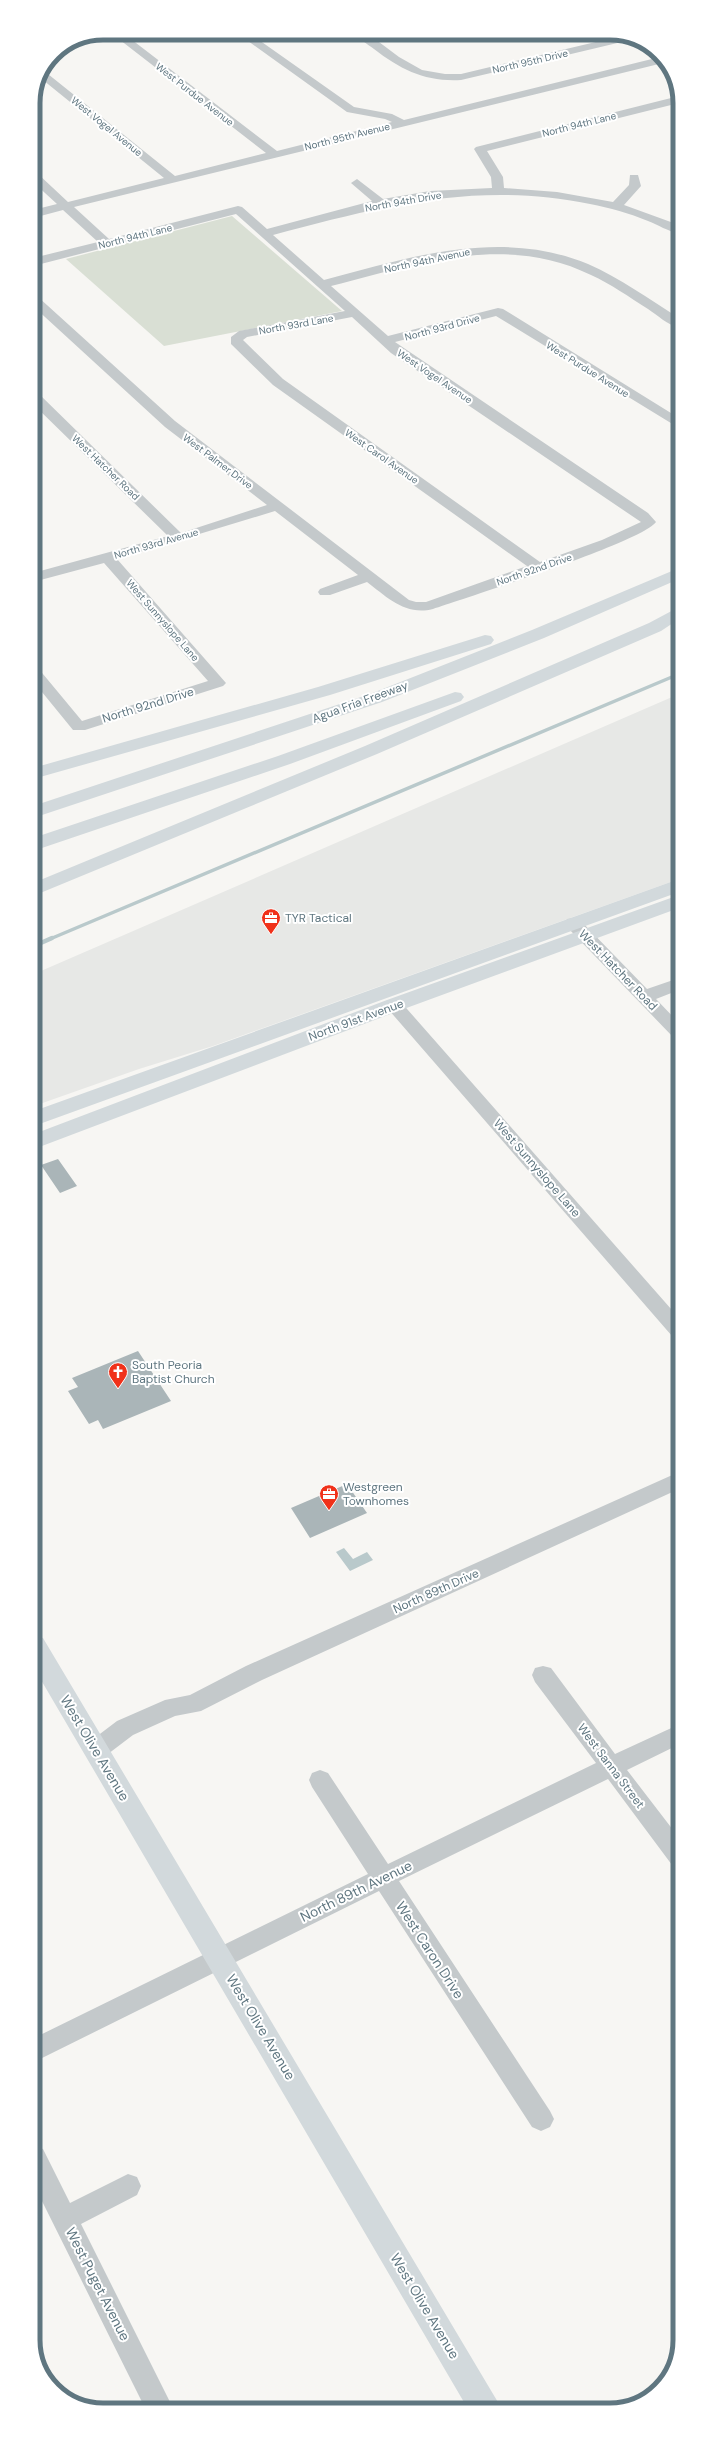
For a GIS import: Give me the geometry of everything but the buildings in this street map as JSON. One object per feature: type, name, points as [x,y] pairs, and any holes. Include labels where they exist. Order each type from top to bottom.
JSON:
[{"type":"main road","points":[[40,772],[324,691],[474,644],[559,614],[673,568]]},
{"type":"main road","name":"Agua Fria Freeway","points":[[40,810],[376,698],[538,634],[673,576]]},
{"type":"main road","points":[[40,842],[284,760],[443,702],[673,609]]},
{"type":"main road","points":[[40,888],[371,750],[654,627],[673,616]]},
{"type":"main road","name":"North 91st Avenue","points":[[40,1134],[206,1066],[579,929],[673,887]]},
{"type":"main road","name":"North 91st Avenue","points":[[579,929],[673,903]]},
{"type":"main road","name":"North 91st Avenue","points":[[40,1117],[206,1066]]},
{"type":"main road","name":"West Olive Avenue","points":[[40,1655],[482,2403]]},
{"type":"street","name":"West Purdue Avenue","points":[[125,40],[274,154]]},
{"type":"street","points":[[252,40],[351,110],[388,116],[402,123]]},
{"type":"street","name":"North 95th Drive","points":[[369,40],[408,69],[433,77],[461,77],[616,40]]},
{"type":"street","name":"North 95th Avenue","points":[[40,212],[656,61]]},
{"type":"street","name":"West Vogel Avenue","points":[[46,76],[172,179]]},
{"type":"street","name":"North 94th Lane","points":[[498,192],[497,177],[480,149],[673,101]]},
{"type":"street","points":[[615,208],[635,186],[634,178]]},
{"type":"street","points":[[40,182],[106,243]]},
{"type":"street","points":[[357,183],[381,203]]},
{"type":"street","name":"North 94th Drive","points":[[265,233],[381,203],[430,194],[498,192],[555,196],[615,208],[648,217],[673,227]]},
{"type":"street","name":"West Vogel Avenue","points":[[238,210],[323,284],[385,341],[649,522]]},
{"type":"street","name":"North 94th Lane","points":[[40,260],[238,210]]},
{"type":"street","name":"North 94th Avenue","points":[[323,284],[450,253],[494,250],[532,252],[556,257],[589,268],[673,320]]},
{"type":"street","name":"West Palmer Drive","points":[[40,305],[164,420],[368,576],[404,602],[415,607]]},
{"type":"street","name":"West Purdue Avenue","points":[[498,312],[673,420]]},
{"type":"street","name":"North 93rd Drive","points":[[385,341],[498,312]]},
{"type":"street","name":"North 93rd Lane","points":[[237,337],[244,334],[355,313]]},
{"type":"street","name":"West Carol Avenue","points":[[237,337],[236,341],[278,382],[538,567]]},
{"type":"street","name":"West Hatcher Road","points":[[40,403],[178,538]]},
{"type":"street","name":"North 93rd Avenue","points":[[40,574],[178,538],[278,506]]},
{"type":"street","name":"North 92nd Drive","points":[[415,607],[428,606],[607,543],[644,527],[649,522]]},
{"type":"street","name":"West Sunnyslope Lane","points":[[107,557],[218,683]]},
{"type":"street","points":[[325,592],[368,576]]},
{"type":"street","name":"North 92nd Drive","points":[[40,680],[78,726],[218,683]]},
{"type":"street","name":"West Hatcher Road","points":[[579,929],[673,1027]]},
{"type":"street","points":[[644,997],[673,986]]},
{"type":"street","name":"West Sunnyslope Lane","points":[[389,999],[673,1324]]},
{"type":"street","name":"North 89th Drive","points":[[96,1750],[134,1738],[179,1718],[193,1704],[254,1673],[673,1483]]},
{"type":"street","name":"West Sanna Street","points":[[543,1675],[673,1849]]},
{"type":"street","name":"North 89th Avenue","points":[[40,2048],[220,1958],[673,1736]]},
{"type":"street","name":"West Caron Drive","points":[[320,1780],[541,2119]]},
{"type":"street","name":"West Puget Avenue","points":[[40,2170],[157,2403]]},
{"type":"street","points":[[65,2219],[128,2186]]},
{"type":"shaded area","points":[[232,216],[342,311],[164,346],[66,259]]},
{"type":"shaded area","points":[[673,697],[673,881],[213,1046],[139,1069],[40,1104],[40,971]]},
{"type":"shaded area","points":[[344,1548],[353,1559],[367,1552],[373,1560],[350,1571],[336,1552]]},
{"type":"waterway","points":[[50,939],[673,677]]},
{"type":"waterway","points":[[40,943],[52,938]]},
{"type":"place","name":"TYR Tactical","points":[[271,935]]},
{"type":"place","name":"South Peoria Baptist Church","points":[[118,1389]]},
{"type":"place","name":"Westgreen Townhomes","points":[[329,1511]]}]
